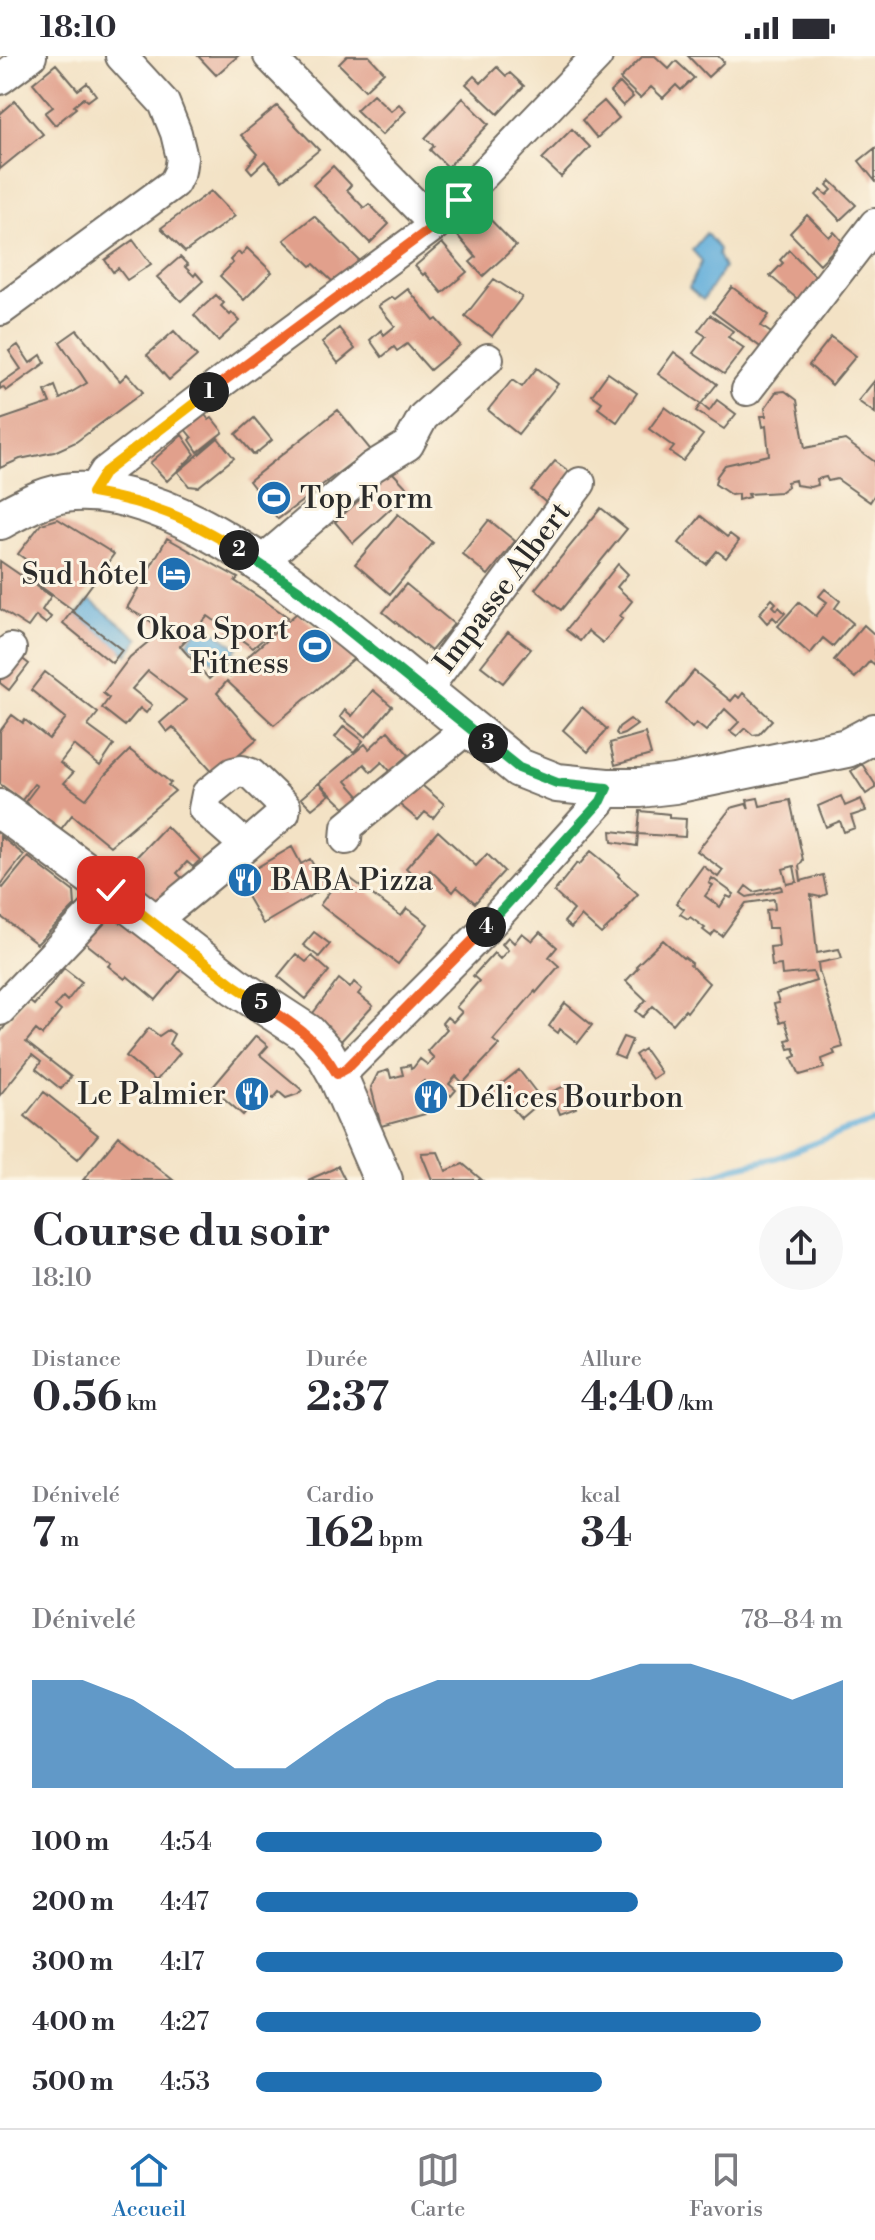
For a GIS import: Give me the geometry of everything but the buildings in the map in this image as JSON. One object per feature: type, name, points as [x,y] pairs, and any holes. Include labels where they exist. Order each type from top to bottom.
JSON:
[{"type":"main road","points":[[0,520],[36,501],[60,494],[92,493],[126,498],[162,509],[205,529],[301,592],[519,768],[557,783],[607,788],[675,784],[847,748],[875,733]]},
{"type":"main road","points":[[0,809],[235,986],[307,1033],[325,1053],[337,1074],[383,1180]]},
{"type":"street","points":[[0,79],[31,56]]},
{"type":"street","points":[[1,310],[174,183],[180,171],[182,158],[164,103],[121,56]]},
{"type":"street","points":[[269,56],[435,225]]},
{"type":"street","points":[[92,493],[105,472],[435,225],[597,56]]},
{"type":"street","points":[[747,390],[875,224]]},
{"type":"street","points":[[260,563],[372,467],[408,445],[423,417],[488,359]]},
{"type":"street","name":"Impasse Albert","points":[[425,691],[580,483]]},
{"type":"street","points":[[346,839],[347,827],[469,727]]},
{"type":"street","points":[[337,1074],[346,1069],[480,935],[601,801],[607,788]]},
{"type":"street","points":[[152,923],[246,846]]},
{"type":"street","points":[[0,1010],[111,890]]},
{"type":"water","points":[[706,233],[719,249],[718,255],[724,268],[703,300],[689,288],[702,261],[692,250]]},
{"type":"water","points":[[90,600],[139,639],[127,655],[77,615]]},
{"type":"water","points":[[203,623],[238,648],[223,668],[187,643]]},
{"type":"waterway","points":[[697,1180],[776,1158],[875,1122]]},
{"type":"place","name":"Top Form","points":[[274,498]]},
{"type":"place","name":"Sud hôtel","points":[[174,574]]},
{"type":"place","name":"Okoa Sport Fitness","points":[[315,646]]},
{"type":"place","name":"BABA Pizza","points":[[245,880]]},
{"type":"place","name":"Le Palmier","points":[[252,1094]]},
{"type":"place","name":"Délices Bourbon","points":[[431,1097]]},
{"type":"route","points":[[111,890],[235,986],[307,1033],[325,1053],[337,1074],[346,1069],[480,935],[606,794],[607,788],[557,783],[519,768],[301,592],[205,529],[162,509],[126,498],[92,493],[105,472],[435,225],[459,200]]}]
